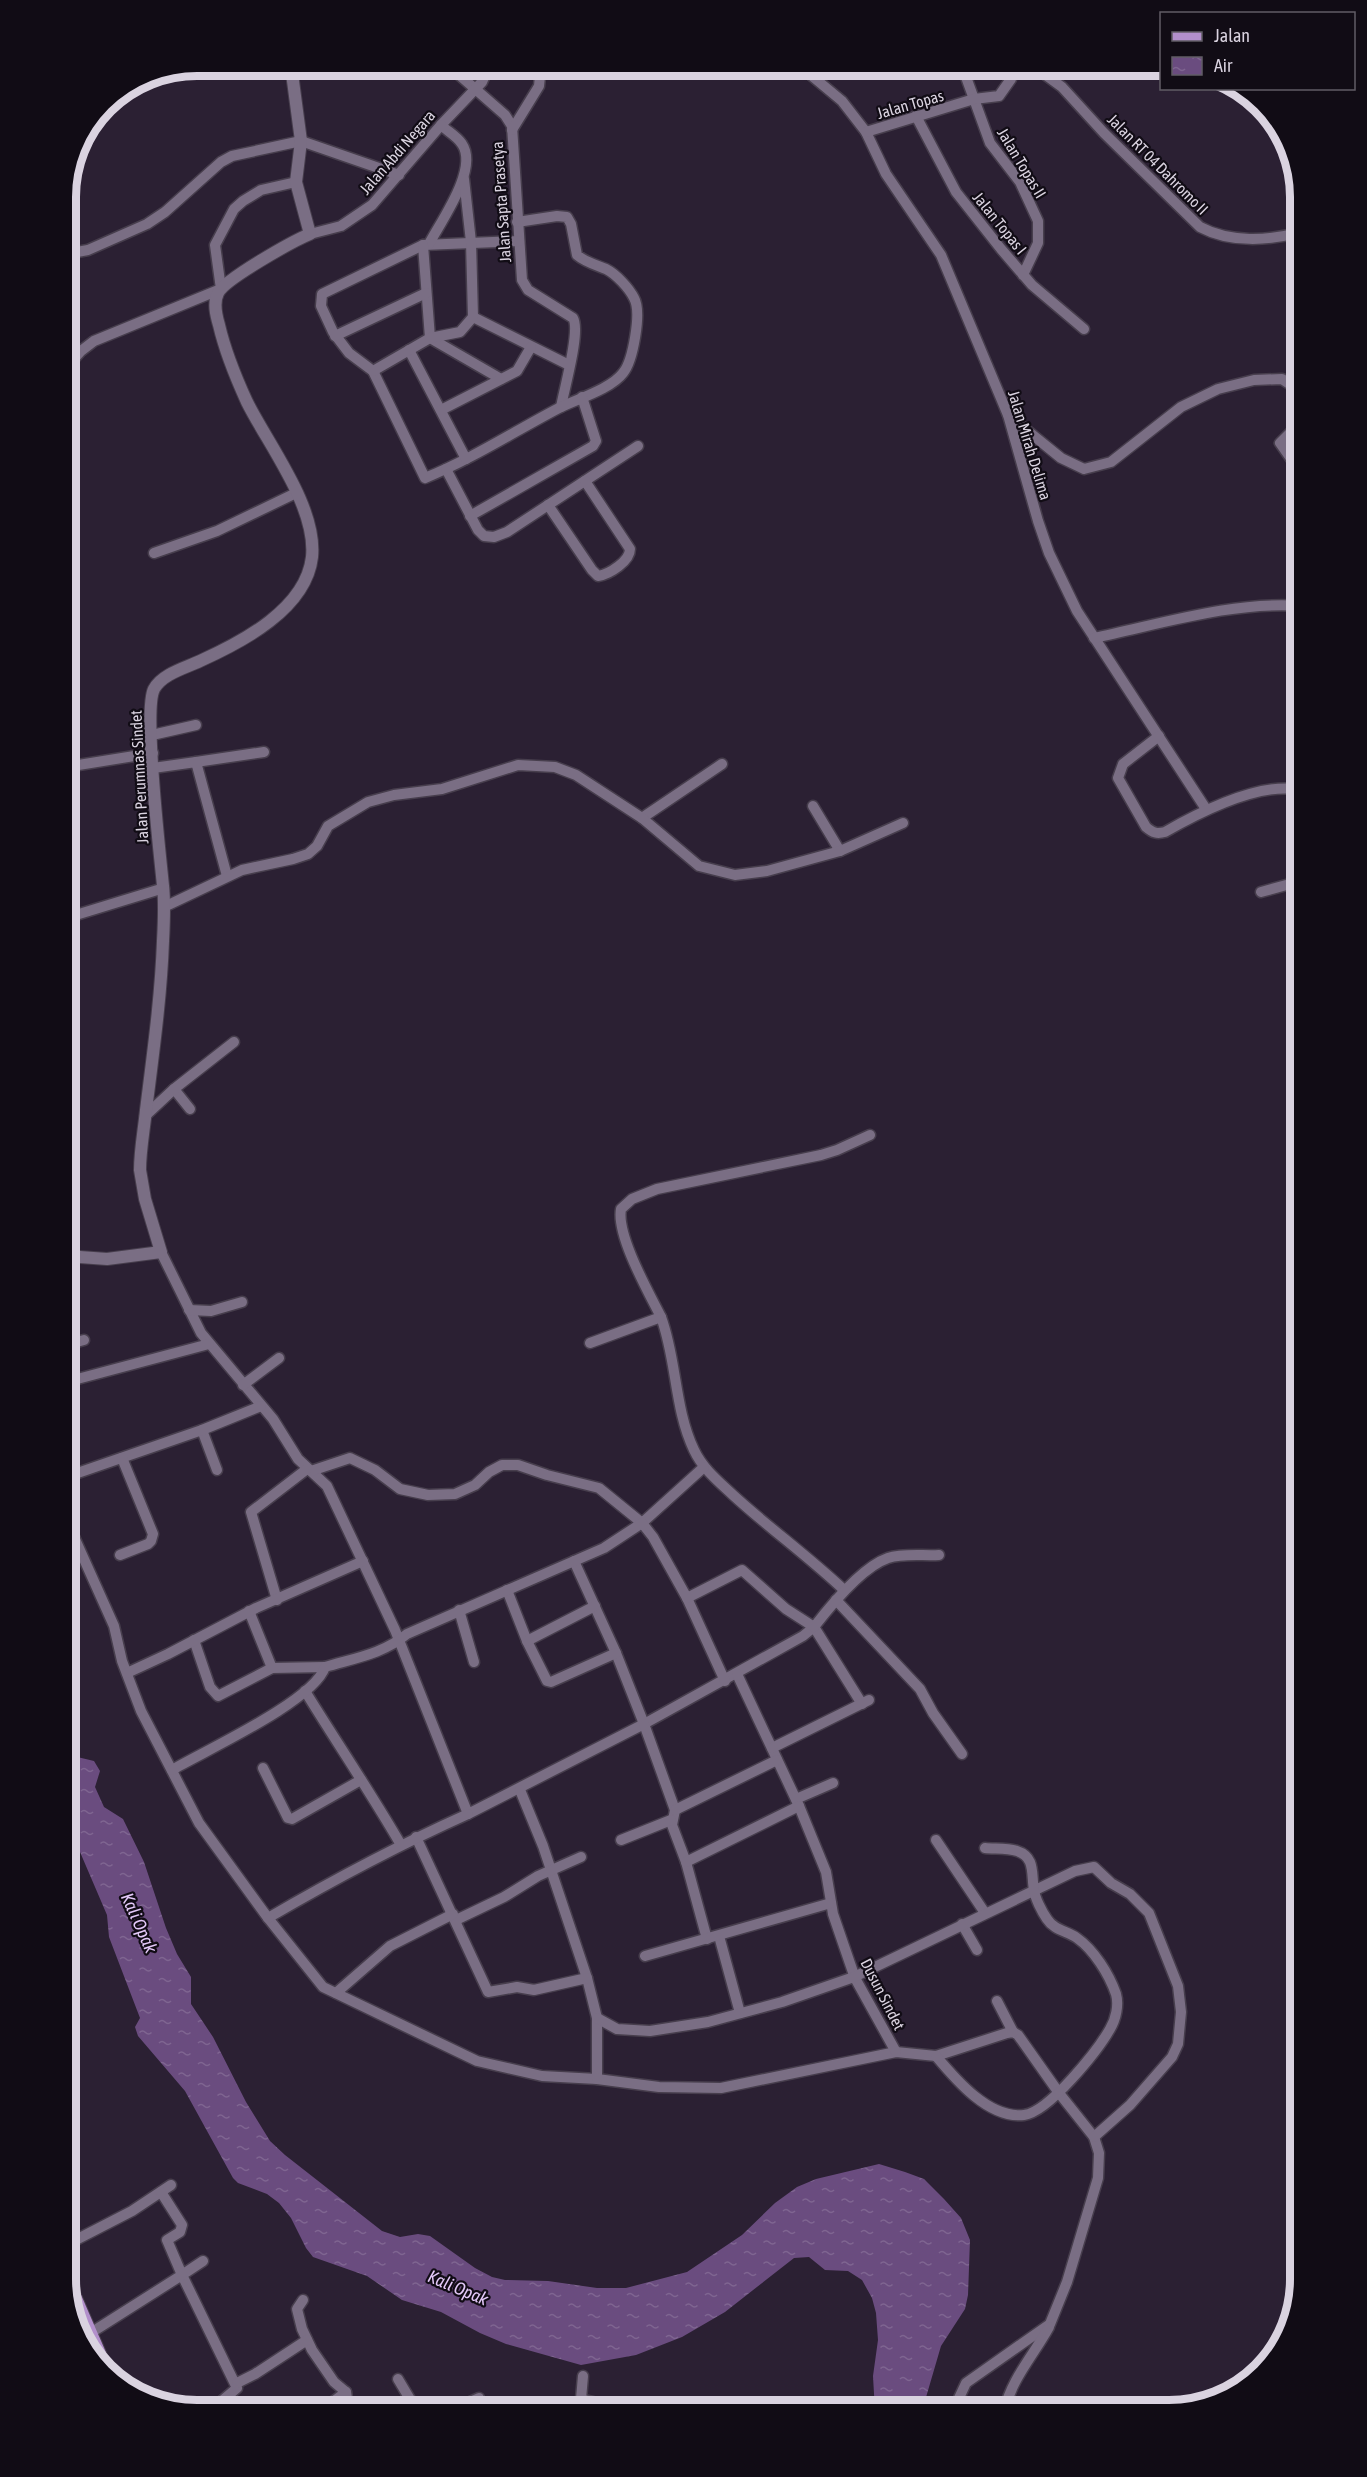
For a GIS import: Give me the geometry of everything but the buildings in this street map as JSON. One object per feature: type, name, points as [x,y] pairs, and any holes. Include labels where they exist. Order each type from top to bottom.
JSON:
[{"type":"street","points":[[77,356],[94,341],[220,289],[285,245],[310,234],[296,182],[301,141],[292,77]]},
{"type":"street","name":"Jalan Sapta Prasetya","points":[[461,77],[508,117],[512,130],[521,275],[525,286],[573,318],[576,323],[575,339],[561,407]]},
{"type":"street","name":"Jalan Abdi Negara","points":[[310,234],[341,226],[358,216],[384,193],[441,124],[484,77]]},
{"type":"street","points":[[512,130],[539,86],[540,77]]},
{"type":"street","name":"Jalan Mirah Delima","points":[[813,77],[842,101],[866,132],[886,174],[941,255],[1008,415],[1049,553],[1077,611],[1206,809]]},
{"type":"street","name":"Jalan Topas II","points":[[966,77],[990,143],[1026,192],[1038,221],[1038,243],[1023,275]]},
{"type":"street","name":"Jalan Topas","points":[[866,132],[975,99],[999,96],[1010,77]]},
{"type":"street","name":"Jalan RT 04 Dahromo II","points":[[1048,77],[1062,87],[1104,133],[1200,227],[1228,237],[1278,238],[1291,235]]},
{"type":"street","name":"Jalan Topas I","points":[[916,116],[956,192],[1023,275],[1084,329]]},
{"type":"street","points":[[373,371],[430,338],[460,332],[473,317],[471,242],[464,180],[464,149],[459,140],[441,124]]},
{"type":"street","points":[[77,252],[88,250],[147,224],[165,212],[221,162],[232,156],[301,141],[399,175]]},
{"type":"street","points":[[430,338],[426,293],[426,244],[464,180]]},
{"type":"street","points":[[220,289],[215,245],[234,209],[261,190],[296,182]]},
{"type":"street","points":[[518,222],[557,216],[567,217],[571,224],[578,255],[612,273],[634,298],[636,331],[629,363],[617,379],[466,459],[425,478],[373,371],[349,353],[335,336],[321,306],[322,294],[426,244],[519,241]]},
{"type":"street","name":"Jalan Perumnas Sindet","points":[[161,1252],[145,1198],[140,1170],[161,988],[164,907],[153,768],[152,695],[160,681],[172,673],[227,649],[272,621],[305,580],[312,559],[312,537],[296,493],[248,402],[223,343],[216,313],[216,301],[220,289]]},
{"type":"street","points":[[335,336],[426,293]]},
{"type":"street","points":[[473,317],[568,365]]},
{"type":"street","points":[[430,338],[501,379]]},
{"type":"street","points":[[441,410],[517,371],[531,346]]},
{"type":"street","points":[[409,350],[466,459]]},
{"type":"street","points":[[1008,415],[1061,458],[1084,469],[1111,462],[1181,407],[1218,389],[1254,380],[1282,379],[1291,385]]},
{"type":"street","points":[[470,516],[593,446],[596,441],[594,431],[582,397]]},
{"type":"street","points":[[1291,432],[1280,443],[1291,458]]},
{"type":"street","points":[[446,469],[481,534],[494,537],[507,532],[638,446]]},
{"type":"street","points":[[548,505],[592,570],[598,576],[604,575],[627,559],[630,549],[585,481]]},
{"type":"street","points":[[154,553],[217,531],[296,493]]},
{"type":"street","points":[[1094,638],[1243,607],[1275,604],[1291,605]]},
{"type":"street","points":[[152,735],[196,725]]},
{"type":"street","points":[[1159,736],[1123,764],[1118,777],[1146,827],[1158,834],[1206,809],[1240,797],[1271,791],[1291,790]]},
{"type":"street","points":[[153,768],[264,752]]},
{"type":"street","points":[[77,765],[153,753]]},
{"type":"street","points":[[196,762],[227,876]]},
{"type":"street","points":[[642,818],[722,764]]},
{"type":"street","points":[[164,907],[227,876],[249,868],[308,854],[317,846],[328,826],[368,802],[394,795],[442,789],[518,765],[567,770],[642,818],[687,858],[712,871],[735,875],[750,874],[840,851],[903,823]]},
{"type":"street","points":[[813,806],[840,851]]},
{"type":"street","points":[[1261,892],[1291,884]]},
{"type":"street","points":[[77,915],[164,888]]},
{"type":"street","points":[[146,1116],[174,1089],[234,1042]]},
{"type":"street","points":[[174,1089],[190,1109]]},
{"type":"street","points":[[844,1590],[816,1564],[763,1523],[704,1467],[693,1449],[676,1393],[668,1335],[632,1257],[619,1218],[621,1209],[633,1199],[657,1189],[820,1155],[870,1135]]},
{"type":"street","points":[[76,1257],[106,1259],[161,1252],[189,1310],[209,1344],[273,1419],[298,1459],[327,1486],[399,1640],[468,1814]]},
{"type":"street","points":[[189,1310],[211,1311],[242,1302]]},
{"type":"street","points":[[590,1342],[661,1317]]},
{"type":"street","points":[[76,1342],[84,1340]]},
{"type":"street","points":[[76,1379],[209,1344]]},
{"type":"street","points":[[243,1384],[279,1358]]},
{"type":"street","points":[[76,1473],[202,1430],[261,1406]]},
{"type":"street","points":[[202,1430],[217,1470]]},
{"type":"street","points":[[120,1555],[148,1544],[153,1534],[122,1458]]},
{"type":"street","points":[[277,1600],[251,1512],[309,1470],[350,1458],[368,1466],[400,1490],[428,1495],[454,1494],[475,1485],[489,1472],[502,1465],[518,1465],[599,1488],[642,1523],[653,1537],[687,1598],[725,1681]]},
{"type":"street","points":[[194,1640],[210,1687],[218,1696],[272,1668],[325,1667],[373,1655],[407,1634],[604,1548],[642,1523],[704,1467]]},
{"type":"street","points":[[76,1542],[114,1626],[127,1673],[141,1711],[199,1823],[268,1918],[315,1980],[323,1987],[477,2061],[542,2076],[597,2079],[659,2087],[721,2088],[897,2052]]},
{"type":"street","points":[[268,1918],[416,1837],[520,1790],[725,1681],[803,1636],[814,1627],[844,1590],[890,1557],[939,1555]]},
{"type":"street","points":[[127,1673],[249,1611],[363,1561]]},
{"type":"street","points":[[574,1561],[616,1653],[644,1724],[673,1815],[707,1939]]},
{"type":"street","points":[[687,1598],[742,1570],[786,1609],[814,1627],[865,1702],[771,1748]]},
{"type":"street","points":[[507,1590],[528,1641],[549,1682],[616,1653]]},
{"type":"street","points":[[836,1600],[920,1689],[933,1713],[962,1754]]},
{"type":"street","points":[[528,1641],[595,1606]]},
{"type":"street","points":[[459,1610],[474,1662]]},
{"type":"street","points":[[249,1611],[272,1668]]},
{"type":"street","points":[[172,1770],[279,1710],[323,1675],[325,1667]]},
{"type":"street","name":"Dusun Sindet","points":[[737,1674],[797,1802],[826,1872],[831,1903],[854,1977],[897,2052],[936,2056],[1012,2032]]},
{"type":"street","points":[[305,1691],[402,1845]]},
{"type":"street","points":[[621,1840],[777,1760]]},
{"type":"street","points":[[263,1768],[288,1818],[292,1819],[361,1780]]},
{"type":"street","points":[[686,1862],[834,1783]]},
{"type":"street","points":[[520,1790],[587,1978],[597,2018],[597,2079]]},
{"type":"street","points":[[416,1837],[488,1992],[517,1987],[534,1990],[587,1978]]},
{"type":"street","points":[[936,1840],[985,1913]]},
{"type":"street","points":[[936,2056],[955,2080],[975,2097],[995,2109],[1024,2115],[1033,2112],[1059,2093],[1087,2061],[1111,2028],[1118,2004],[1106,1972],[1084,1944],[1075,1936],[1053,1926],[1046,1918],[1034,1890],[1033,1866],[1027,1858],[1015,1850],[985,1848]]},
{"type":"street","points":[[336,1993],[390,1946],[454,1917],[504,1898],[526,1882],[581,1857]]},
{"type":"street","points":[[597,2018],[616,2029],[650,2031],[686,2026],[782,2002],[854,1977],[985,1913],[1090,1866],[1111,1883],[1130,1894],[1149,1913],[1181,1999],[1181,2029],[1172,2057],[1130,2105],[1094,2137]]},
{"type":"street","points":[[645,1956],[831,1903]]},
{"type":"street","points":[[962,1924],[977,1950]]},
{"type":"street","points":[[719,1936],[740,2013]]},
{"type":"street","points":[[998,2001],[1012,2032],[1018,2035],[1094,2137],[1099,2153],[1098,2178],[1067,2282],[1050,2324],[1040,2343],[1018,2373],[1006,2400]]},
{"type":"street","points":[[76,2240],[132,2211],[171,2184]]},
{"type":"street","points":[[161,2192],[182,2225],[180,2232],[167,2240],[182,2275],[237,2383],[236,2391],[224,2400]]},
{"type":"street","points":[[89,2334],[203,2261]]},
{"type":"street","points":[[303,2300],[297,2309],[302,2329],[334,2382],[346,2392],[347,2400]]},
{"type":"street","points":[[959,2400],[966,2384],[1050,2324]]},
{"type":"street","points":[[237,2383],[307,2340]]},
{"type":"street","points":[[583,2376],[581,2399],[585,2400]]},
{"type":"street","points":[[398,2379],[410,2400]]},
{"type":"street","points":[[335,2400],[346,2392]]},
{"type":"street","points":[[475,2400],[479,2398]]},
{"type":"water","name":"Kali Opak","points":[[76,1757],[94,1761],[100,1771],[95,1787],[104,1807],[123,1819],[144,1862],[166,1928],[177,1954],[191,1977],[191,2004],[213,2037],[246,2102],[270,2141],[382,2231],[400,2237],[418,2234],[430,2236],[475,2268],[492,2277],[505,2280],[548,2281],[597,2288],[626,2288],[687,2272],[742,2235],[775,2203],[797,2187],[816,2179],[879,2164],[924,2179],[961,2218],[970,2240],[968,2295],[965,2309],[941,2346],[925,2400],[874,2400],[873,2376],[878,2340],[876,2313],[872,2298],[862,2280],[848,2271],[825,2270],[809,2257],[794,2258],[725,2312],[682,2337],[636,2355],[581,2365],[506,2344],[441,2312],[402,2300],[367,2276],[313,2257],[291,2218],[279,2203],[267,2194],[238,2183],[233,2178],[185,2091],[138,2036],[135,2027],[140,2018],[109,1937],[107,1915],[76,1843]]}]
